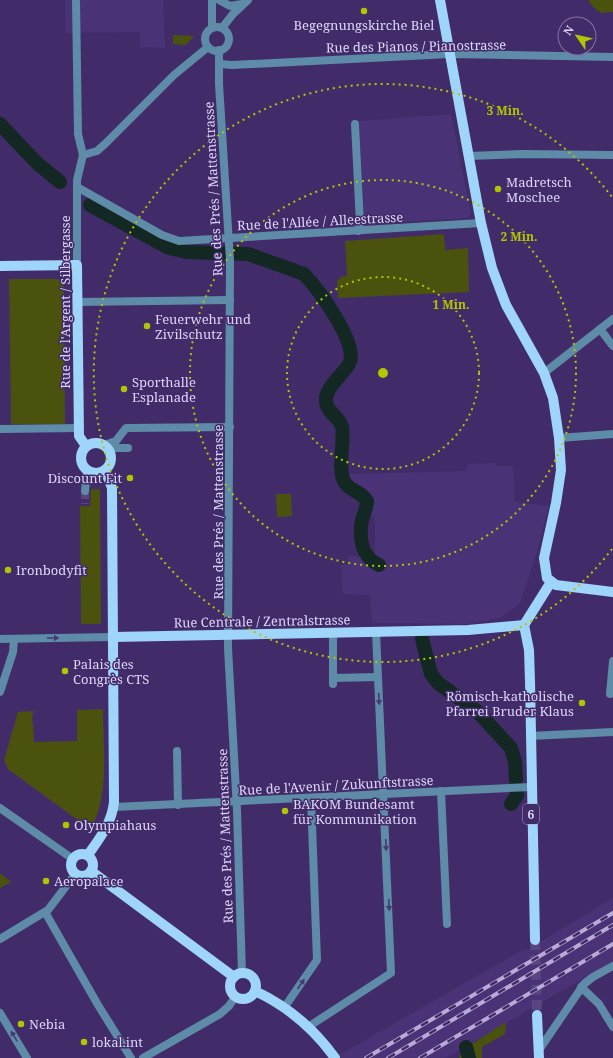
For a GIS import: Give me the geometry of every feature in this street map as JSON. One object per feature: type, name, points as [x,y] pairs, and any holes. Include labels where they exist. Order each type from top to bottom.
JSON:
[{"type":"main road","points":[[440,0],[481,223],[490,259],[506,305],[544,372],[553,398],[559,438],[559,485],[544,558],[546,574],[550,582],[563,586],[613,592]]},
{"type":"main road","points":[[0,266],[77,265]]},
{"type":"main road","name":"Rue de l'Argent / Silbergasse","points":[[77,265],[79,436],[86,446]]},
{"type":"main road","points":[[95,443],[105,447],[111,457],[105,470],[96,474],[87,471],[81,461],[80,456],[86,446],[95,443]]},
{"type":"main road","points":[[88,855],[107,826],[114,807],[112,488],[105,470]]},
{"type":"main road","points":[[524,625],[550,582]]},
{"type":"main road","name":"Rue Centrale / Zentralstrasse","points":[[113,637],[468,630],[524,625]]},
{"type":"main road","name":"6","points":[[524,625],[529,650],[535,940]]},
{"type":"main road","points":[[80,854],[88,855],[93,864],[91,871],[86,875],[76,873],[72,868],[73,859],[80,854]]},
{"type":"main road","points":[[91,871],[238,975],[248,975],[253,979],[256,984],[255,991],[247,999],[235,997],[230,988],[238,975]]},
{"type":"main road","points":[[255,991],[284,1008],[308,1027],[322,1041],[335,1058]]},
{"type":"main road","points":[[537,1015],[539,1054]]},
{"type":"street","points":[[76,0],[78,134],[83,155],[97,151],[174,75],[208,47]]},
{"type":"street","points":[[212,0],[212,28],[206,35],[205,41],[208,47],[213,50],[219,50],[225,47],[228,40],[227,33],[222,28],[212,28]]},
{"type":"street","points":[[220,0],[230,6],[236,7],[245,2]]},
{"type":"street","points":[[222,28],[245,2]]},
{"type":"street","name":"Rue des Prés / Mattenstrasse","points":[[219,50],[219,84],[230,260],[228,634],[236,802],[238,975]]},
{"type":"street","name":"Rue des Pianos / Pianostrasse","points":[[219,64],[449,54],[613,57]]},
{"type":"street","points":[[355,124],[360,223],[358,231]]},
{"type":"street","points":[[469,156],[522,154],[613,155]]},
{"type":"street","name":"Rue de l'Argent / Silbergasse","points":[[77,265],[77,187],[78,171],[83,155]]},
{"type":"street","name":"Rue de l'Allée / Alleestrasse","points":[[77,187],[172,239],[179,241],[481,223]]},
{"type":"street","points":[[78,302],[230,300]]},
{"type":"street","points":[[544,372],[613,319]]},
{"type":"street","points":[[600,329],[613,346]]},
{"type":"street","points":[[105,447],[116,441],[126,428],[230,427]]},
{"type":"street","points":[[0,428],[79,428]]},
{"type":"street","points":[[559,438],[613,434]]},
{"type":"street","points":[[105,447],[128,448]]},
{"type":"street","points":[[85,491],[87,471]]},
{"type":"street","points":[[308,1027],[392,973],[376,632]]},
{"type":"street","points":[[333,633],[333,681],[378,677]]},
{"type":"street","name":"Rue Centrale / Zentralstrasse","points":[[0,639],[113,637]]},
{"type":"street","points":[[0,692],[13,652],[14,639]]},
{"type":"street","points":[[610,694],[613,661]]},
{"type":"street","points":[[530,736],[613,732]]},
{"type":"street","points":[[177,751],[178,805]]},
{"type":"street","name":"Rue de l'Avenir / Zukunftstrasse","points":[[114,807],[531,787]]},
{"type":"street","points":[[441,791],[446,924]]},
{"type":"street","points":[[284,1008],[317,960],[311,798]]},
{"type":"street","points":[[0,808],[73,859]]},
{"type":"street","points":[[0,939],[45,912],[76,873]]},
{"type":"street","points":[[45,912],[98,1005],[131,1058]]},
{"type":"street","points":[[539,1054],[581,987],[592,976],[613,966]]},
{"type":"street","points":[[581,987],[598,1004],[613,1027]]},
{"type":"street","points":[[143,1058],[220,1014],[229,1006],[235,997]]},
{"type":"street","points":[[0,1013],[27,1058]]},
{"type":"shaded area","points":[[65,0],[163,0],[165,48],[140,47],[140,32],[66,33]]},
{"type":"shaded area","points":[[451,114],[471,214],[468,218],[365,224],[359,121]]},
{"type":"shaded area","points":[[496,463],[496,466],[513,466],[515,502],[549,506],[535,558],[520,603],[500,618],[466,624],[372,623],[370,595],[343,594],[341,565],[348,564],[348,557],[375,556],[375,517],[368,516],[371,506],[369,496],[349,481],[346,474],[467,471],[467,464]]},
{"type":"shaded area","points":[[613,898],[613,964],[561,991],[446,1058],[334,1058],[524,949],[527,950]]},
{"type":"green space","points":[[588,0],[613,0],[613,12],[601,13],[593,7]]},
{"type":"green space","points":[[173,35],[194,36],[186,45],[173,44]]},
{"type":"green space","points":[[444,234],[445,250],[468,248],[469,292],[338,298],[337,281],[341,277],[347,276],[345,241]]},
{"type":"green space","points":[[9,279],[58,279],[64,285],[65,424],[11,424]]},
{"type":"green space","points":[[91,489],[100,489],[101,624],[81,624],[80,506],[90,506]]},
{"type":"green space","points":[[276,494],[291,494],[292,516],[277,517]]},
{"type":"green space","points":[[103,709],[103,788],[96,817],[90,829],[8,769],[4,760],[18,712],[33,711],[32,722],[34,742],[77,741],[77,710]]},
{"type":"green space","points":[[0,873],[11,882],[0,888]]},
{"type":"green space","points":[[506,1022],[505,1034],[482,1047],[482,1058],[459,1058],[461,1052],[472,1050],[472,1044]]},
{"type":"waterway","points":[[0,124],[37,163],[60,182]]},
{"type":"waterway","points":[[90,205],[169,248],[186,252],[248,254],[304,274],[310,281],[336,318],[349,344],[351,355],[349,364],[331,387],[326,397],[326,402],[327,406],[339,420],[342,427],[341,466],[343,479],[348,487],[362,495],[367,501],[361,526],[361,540],[368,557],[379,565]]},
{"type":"waterway","points":[[422,639],[431,674],[438,683],[478,712],[511,748],[515,762],[516,780]]},
{"type":"waterway","points":[[511,804],[517,795]]},
{"type":"waterway","points":[[466,1047],[469,1058]]},
{"type":"tunnel","points":[[85,491],[85,504]]},
{"type":"tunnel","points":[[535,940],[537,1015]]},
{"type":"railway","points":[[366,1058],[613,913]]},
{"type":"railway","points":[[388,1058],[613,925]]},
{"type":"railway","points":[[420,1058],[613,944]]},
{"type":"place","name":"Begegnungskirche Biel","points":[[364,11]]},
{"type":"place","name":"Madretsch Moschee","points":[[498,189]]},
{"type":"place","name":"Feuerwehr und Zivilschutz","points":[[147,326]]},
{"type":"place","name":"Sporthalle Esplanade","points":[[124,389]]},
{"type":"place","name":"Discount Fit","points":[[130,478]]},
{"type":"place","name":"Ironbodyfit","points":[[8,570]]},
{"type":"place","name":"Palais des Congrès CTS","points":[[65,671]]},
{"type":"place","name":"Römisch-katholische Pfarrei Bruder Klaus","points":[[582,703]]},
{"type":"place","name":"BAKOM Bundesamt für Kommunikation","points":[[285,811]]},
{"type":"place","name":"Olympiahaus","points":[[66,825]]},
{"type":"place","name":"Aeropalace","points":[[46,881]]},
{"type":"place","name":"Nebia","points":[[21,1024]]},
{"type":"place","name":"lokal.int","points":[[84,1042]]}]
